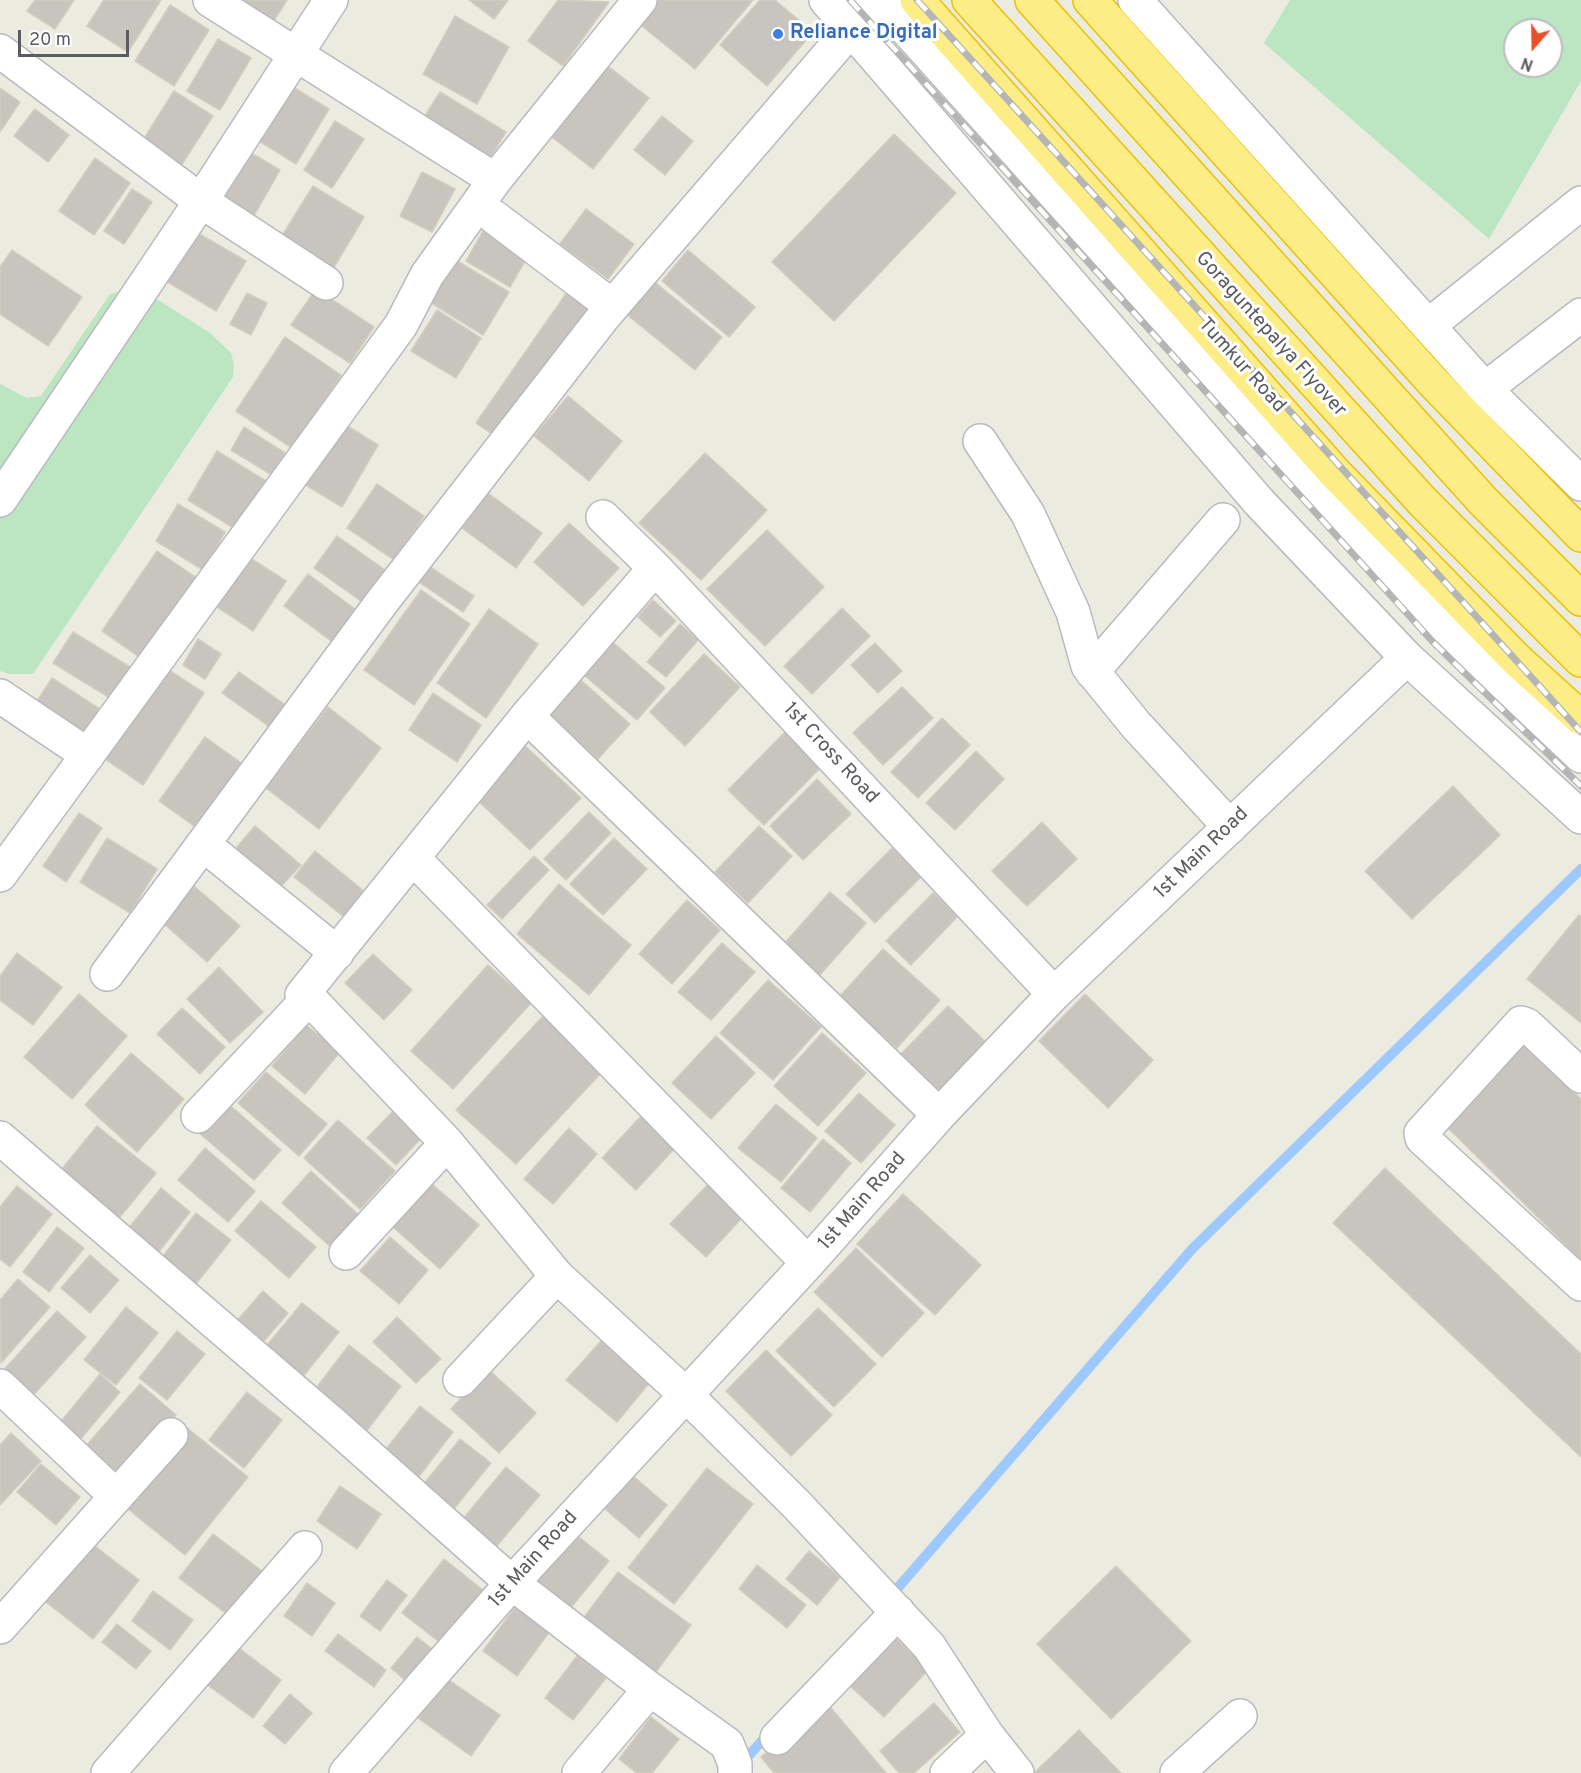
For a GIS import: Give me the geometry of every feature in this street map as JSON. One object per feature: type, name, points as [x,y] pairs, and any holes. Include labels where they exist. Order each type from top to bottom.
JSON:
[{"type":"highway","name":"Tumkur Road","points":[[917,0],[1335,473],[1516,659],[1581,718]]},
{"type":"highway","name":"Goraguntepalya Flyover","points":[[969,0],[1414,492],[1581,660]]},
{"type":"highway","points":[[1032,0],[1483,501],[1581,599]]},
{"type":"highway","points":[[1090,0],[1433,382],[1581,535]]},
{"type":"street","points":[[210,0],[495,180]]},
{"type":"street","points":[[0,500],[297,56],[331,0]]},
{"type":"street","points":[[0,875],[401,325],[428,274],[495,180],[640,0]]},
{"type":"street","points":[[826,0],[1259,502],[1407,658],[1581,817]]},
{"type":"street","points":[[107,974],[382,602],[612,306],[878,0],[1442,625],[1581,756]]},
{"type":"street","points":[[1149,5],[1428,326],[1485,389],[1581,484]]},
{"type":"street","points":[[0,51],[201,201],[326,284]]},
{"type":"street","points":[[1428,326],[1581,203]]},
{"type":"street","points":[[494,217],[612,306]]},
{"type":"street","points":[[1485,389],[1581,315]]},
{"type":"street","points":[[980,441],[1028,514],[1073,612],[1092,672],[1136,725],[1230,827]]},
{"type":"street","name":"1st Cross Road","points":[[603,517],[655,568],[1054,994]]},
{"type":"street","points":[[1092,672],[1223,520]]},
{"type":"street","points":[[655,568],[527,716],[414,859],[302,995],[309,998],[447,1143],[557,1276],[685,1394],[797,1504],[898,1612],[929,1646],[987,1735],[1017,1773]]},
{"type":"street","name":"1st Main Road","points":[[346,1773],[512,1583],[808,1263],[939,1115],[1054,994],[1407,658]]},
{"type":"street","points":[[0,696],[88,755]]},
{"type":"street","points":[[527,716],[939,1115]]},
{"type":"street","points":[[203,844],[337,952]]},
{"type":"street","points":[[414,859],[808,1263]]},
{"type":"street","points":[[198,1116],[309,998]]},
{"type":"street","points":[[1581,1076],[1527,1025],[1521,1023],[1421,1133],[1422,1138],[1581,1284]]},
{"type":"street","points":[[0,1138],[333,1424],[512,1583],[650,1689],[727,1744],[735,1764],[735,1773]]},
{"type":"street","points":[[346,1253],[447,1143]]},
{"type":"street","points":[[460,1380],[557,1276]]},
{"type":"street","points":[[0,1386],[116,1496]]},
{"type":"street","points":[[0,1628],[171,1435]]},
{"type":"street","points":[[108,1773],[305,1548]]},
{"type":"street","points":[[777,1738],[898,1612]]},
{"type":"street","points":[[579,1773],[650,1689]]},
{"type":"street","points":[[1177,1773],[1240,1716]]},
{"type":"street","points":[[947,1773],[987,1735]]},
{"type":"green space","points":[[1290,0],[1581,0],[1581,81],[1489,239],[1264,43]]},
{"type":"green space","points":[[134,288],[160,301],[210,333],[231,353],[234,365],[233,377],[33,674],[10,674],[0,671],[0,384],[27,398],[41,396],[110,294]]},
{"type":"building","points":[[35,0],[74,0],[55,29],[27,11]]},
{"type":"building","points":[[104,0],[161,0],[128,52],[87,26]]},
{"type":"building","points":[[229,0],[287,0],[270,27]]},
{"type":"building","points":[[469,0],[508,0],[494,19]]},
{"type":"building","points":[[558,0],[609,2],[563,66],[528,41]]},
{"type":"building","points":[[655,0],[753,0],[695,69],[637,22]]},
{"type":"building","points":[[760,0],[775,0],[813,32],[767,86],[720,45]]},
{"type":"building","points":[[170,5],[209,30],[174,86],[135,61]]},
{"type":"building","points":[[455,16],[509,47],[477,104],[423,74]]},
{"type":"building","points":[[218,39],[251,58],[220,110],[187,91]]},
{"type":"building","points":[[600,60],[649,98],[593,169],[544,131]]},
{"type":"building","points":[[293,87],[329,109],[296,164],[259,141]]},
{"type":"building","points":[[0,88],[20,102],[0,132]]},
{"type":"building","points":[[174,91],[213,116],[177,172],[138,148]]},
{"type":"building","points":[[440,92],[506,132],[484,167],[418,127]]},
{"type":"building","points":[[35,109],[69,135],[48,162],[14,136]]},
{"type":"building","points":[[662,116],[693,141],[665,175],[634,150]]},
{"type":"building","points":[[335,121],[364,139],[332,188],[304,170]]},
{"type":"building","points":[[894,134],[956,193],[834,321],[772,262]]},
{"type":"building","points":[[251,153],[280,170],[251,221],[221,203]]},
{"type":"building","points":[[95,158],[130,183],[94,235],[59,211]]},
{"type":"building","points":[[422,172],[455,189],[432,232],[400,216]]},
{"type":"building","points":[[313,186],[364,217],[330,274],[278,242]]},
{"type":"building","points":[[132,189],[152,202],[124,244],[104,231]]},
{"type":"building","points":[[586,209],[634,244],[608,279],[560,244]]},
{"type":"building","points":[[484,229],[528,256],[510,287],[466,261]]},
{"type":"building","points":[[196,232],[246,261],[216,311],[166,281]]},
{"type":"building","points":[[12,250],[82,297],[48,346],[0,314],[0,267]]},
{"type":"building","points":[[688,250],[755,307],[729,337],[662,281]]},
{"type":"building","points":[[454,259],[509,292],[483,335],[428,301]]},
{"type":"building","points":[[652,280],[722,337],[695,370],[625,313]]},
{"type":"building","points":[[572,285],[595,301],[499,439],[476,423]]},
{"type":"building","points":[[316,289],[374,327],[350,363],[291,325]]},
{"type":"building","points":[[247,293],[267,303],[251,335],[230,324]]},
{"type":"building","points":[[437,310],[481,338],[456,378],[411,351]]},
{"type":"building","points":[[285,337],[341,375],[292,448],[236,411]]},
{"type":"building","points":[[568,396],[622,441],[589,481],[534,436]]},
{"type":"building","points":[[336,419],[378,445],[342,507],[299,481]]},
{"type":"building","points":[[244,427],[285,453],[272,475],[231,450]]},
{"type":"building","points":[[217,451],[271,484],[242,533],[188,500]]},
{"type":"building","points":[[705,453],[767,510],[701,580],[639,523]]},
{"type":"building","points":[[377,484],[424,516],[394,560],[347,528]]},
{"type":"building","points":[[488,493],[542,533],[516,568],[462,528]]},
{"type":"building","points":[[178,504],[225,532],[203,570],[156,541]]},
{"type":"building","points":[[569,523],[619,568],[583,606],[534,562]]},
{"type":"building","points":[[767,530],[824,587],[765,646],[707,589]]},
{"type":"building","points":[[337,536],[388,572],[365,604],[314,568]]},
{"type":"building","points":[[157,551],[197,578],[142,659],[102,631]]},
{"type":"building","points":[[244,554],[286,581],[253,631],[211,603]]},
{"type":"building","points":[[427,565],[474,596],[463,612],[416,580]]},
{"type":"building","points":[[308,574],[359,612],[335,644],[284,606]]},
{"type":"building","points":[[421,590],[470,624],[414,705],[364,670]]},
{"type":"building","points":[[653,600],[676,621],[660,637],[638,617]]},
{"type":"building","points":[[842,608],[870,636],[812,694],[784,666]]},
{"type":"building","points":[[489,609],[538,644],[486,718],[437,683]]},
{"type":"building","points":[[680,624],[698,640],[666,677],[647,662]]},
{"type":"building","points":[[73,632],[130,667],[110,698],[53,663]]},
{"type":"building","points":[[607,637],[665,688],[637,720],[578,670]]},
{"type":"building","points":[[198,639],[221,654],[205,679],[183,665]]},
{"type":"building","points":[[875,643],[902,671],[878,693],[851,665]]},
{"type":"building","points":[[704,654],[740,687],[685,746],[650,712]]},
{"type":"building","points":[[166,668],[204,693],[143,785],[105,759]]},
{"type":"building","points":[[239,672],[290,708],[274,730],[222,693]]},
{"type":"building","points":[[574,674],[630,724],[598,759],[542,709]]},
{"type":"building","points":[[52,678],[109,715],[87,749],[30,712]]},
{"type":"building","points":[[902,687],[933,718],[883,765],[853,733]]},
{"type":"building","points":[[433,693],[481,725],[457,762],[409,730]]},
{"type":"building","points":[[328,707],[381,748],[319,829],[266,788]]},
{"type":"building","points":[[942,718],[970,745],[918,798],[891,772]]},
{"type":"building","points":[[792,725],[828,760],[764,825],[728,790]]},
{"type":"building","points":[[205,737],[251,770],[205,834],[159,801]]},
{"type":"building","points":[[523,744],[581,798],[530,850],[473,796]]},
{"type":"building","points":[[976,751],[1004,779],[955,830],[926,803]]},
{"type":"building","points":[[817,779],[851,814],[803,860],[770,826]]},
{"type":"building","points":[[1453,786],[1500,835],[1412,919],[1365,871]]},
{"type":"building","points":[[589,812],[611,833],[566,880],[544,859]]},
{"type":"building","points":[[79,813],[102,828],[66,882],[43,866]]},
{"type":"building","points":[[1042,822],[1077,859],[1027,906],[992,871]]},
{"type":"building","points":[[255,826],[301,865],[274,894],[229,856]]},
{"type":"building","points":[[759,826],[792,856],[748,903],[715,872]]},
{"type":"building","points":[[107,838],[157,869],[130,913],[80,882]]},
{"type":"building","points":[[614,838],[647,869],[603,915],[570,884]]},
{"type":"building","points":[[892,848],[921,877],[875,923],[846,894]]},
{"type":"building","points":[[315,851],[370,896],[349,921],[294,877]]},
{"type":"building","points":[[534,856],[549,870],[502,919],[487,905]]},
{"type":"building","points":[[559,884],[631,945],[589,995],[517,934]]},
{"type":"building","points":[[194,886],[240,926],[207,962],[162,922]]},
{"type":"building","points":[[830,892],[866,923],[819,976],[783,945]]},
{"type":"building","points":[[933,893],[958,916],[911,965],[886,941]]},
{"type":"building","points":[[687,900],[720,930],[672,984],[639,954]]},
{"type":"building","points":[[1579,915],[1581,917],[1581,1023],[1527,979]]},
{"type":"building","points":[[722,943],[755,972],[711,1020],[678,992]]},
{"type":"building","points":[[883,949],[940,1000],[897,1048],[839,997]]},
{"type":"building","points":[[17,953],[62,987],[33,1025],[0,1000],[0,976]]},
{"type":"building","points":[[373,954],[412,990],[384,1020],[345,983]]},
{"type":"building","points":[[488,965],[531,1003],[453,1089],[411,1051]]},
{"type":"building","points":[[219,967],[263,1012],[230,1043],[187,999]]},
{"type":"building","points":[[768,980],[821,1027],[773,1080],[720,1033]]},
{"type":"building","points":[[79,994],[127,1036],[72,1099],[24,1057]]},
{"type":"building","points":[[1085,994],[1153,1060],[1108,1108],[1039,1041]]},
{"type":"building","points":[[948,1006],[986,1042],[940,1091],[901,1054]]},
{"type":"building","points":[[182,1008],[225,1047],[200,1074],[157,1034]]},
{"type":"building","points":[[543,1016],[603,1071],[516,1164],[456,1110]]},
{"type":"building","points":[[306,1025],[340,1052],[305,1094],[272,1066]]},
{"type":"building","points":[[822,1033],[866,1073],[818,1126],[774,1086]]},
{"type":"building","points":[[716,1036],[755,1073],[711,1119],[672,1083]]},
{"type":"building","points":[[1521,1039],[1581,1099],[1581,1260],[1440,1120]]},
{"type":"building","points":[[131,1053],[184,1099],[137,1152],[85,1105]]},
{"type":"building","points":[[266,1072],[327,1124],[299,1156],[238,1103]]},
{"type":"building","points":[[859,1093],[895,1125],[861,1163],[825,1131]]},
{"type":"building","points":[[225,1101],[281,1150],[254,1180],[198,1132]]},
{"type":"building","points":[[776,1104],[817,1138],[781,1182],[738,1148]]},
{"type":"building","points":[[399,1105],[428,1131],[396,1165],[367,1138]]},
{"type":"building","points":[[644,1113],[678,1145],[636,1190],[602,1158]]},
{"type":"building","points":[[338,1120],[395,1171],[360,1209],[304,1158]]},
{"type":"building","points":[[97,1126],[156,1173],[115,1223],[56,1176]]},
{"type":"building","points":[[569,1128],[597,1154],[553,1204],[524,1179]]},
{"type":"building","points":[[823,1139],[851,1163],[810,1212],[781,1188]]},
{"type":"building","points":[[205,1148],[255,1191],[228,1222],[178,1180]]},
{"type":"building","points":[[1385,1168],[1581,1354],[1581,1457],[1333,1223]]},
{"type":"building","points":[[311,1171],[362,1218],[333,1249],[282,1203]]},
{"type":"building","points":[[715,1177],[750,1209],[706,1257],[670,1224]]},
{"type":"building","points":[[432,1184],[479,1225],[440,1269],[393,1227]]},
{"type":"building","points":[[17,1186],[52,1214],[10,1267],[0,1259],[0,1207]]},
{"type":"building","points":[[161,1188],[190,1212],[158,1253],[128,1229]]},
{"type":"building","points":[[903,1194],[981,1265],[935,1315],[857,1244]]},
{"type":"building","points":[[261,1201],[316,1247],[289,1278],[235,1231]]},
{"type":"building","points":[[196,1213],[231,1240],[191,1290],[157,1264]]},
{"type":"building","points":[[57,1227],[84,1248],[49,1292],[23,1272]]},
{"type":"building","points":[[390,1237],[428,1270],[399,1304],[360,1271]]},
{"type":"building","points":[[856,1248],[924,1313],[882,1357],[814,1292]]},
{"type":"building","points":[[90,1255],[119,1280],[90,1313],[61,1288]]},
{"type":"building","points":[[18,1279],[50,1307],[1,1363],[0,1300]]},
{"type":"building","points":[[263,1291],[288,1313],[260,1346],[234,1324]]},
{"type":"building","points":[[302,1303],[339,1332],[300,1380],[263,1350]]},
{"type":"building","points":[[126,1307],[158,1333],[116,1385],[84,1360]]},
{"type":"building","points":[[818,1308],[876,1364],[834,1407],[776,1351]]},
{"type":"building","points":[[57,1311],[86,1337],[30,1399],[1,1373]]},
{"type":"building","points":[[397,1317],[441,1359],[416,1383],[373,1342]]},
{"type":"building","points":[[177,1331],[205,1354],[167,1400],[139,1378]]},
{"type":"building","points":[[601,1341],[650,1382],[617,1422],[566,1380]]},
{"type":"building","points":[[349,1345],[401,1386],[365,1433],[313,1392]]},
{"type":"building","points":[[766,1350],[832,1415],[791,1456],[726,1391]]},
{"type":"building","points":[[488,1369],[536,1413],[499,1453],[451,1409]]},
{"type":"building","points":[[100,1374],[120,1392],[79,1441],[58,1425]]},
{"type":"building","points":[[140,1384],[176,1415],[121,1478],[85,1447]]},
{"type":"building","points":[[247,1392],[282,1420],[244,1468],[209,1440]]},
{"type":"building","points":[[420,1406],[453,1432],[417,1479],[383,1453]]},
{"type":"building","points":[[186,1427],[248,1477],[185,1555],[123,1505]]},
{"type":"building","points":[[11,1433],[41,1461],[0,1505],[0,1445]]},
{"type":"building","points":[[460,1439],[491,1463],[453,1510],[423,1485]]},
{"type":"building","points":[[41,1464],[80,1497],[56,1525],[17,1492]]},
{"type":"building","points":[[506,1467],[540,1495],[495,1548],[462,1520]]},
{"type":"building","points":[[707,1468],[753,1504],[674,1604],[628,1568]]},
{"type":"building","points":[[633,1476],[667,1505],[639,1538],[605,1509]]},
{"type":"building","points":[[340,1486],[381,1514],[357,1549],[317,1521]]},
{"type":"building","points":[[574,1533],[609,1561],[569,1610],[535,1582]]},
{"type":"building","points":[[213,1534],[262,1571],[228,1615],[179,1578]]},
{"type":"building","points":[[87,1540],[139,1580],[93,1639],[41,1598]]},
{"type":"building","points":[[809,1551],[840,1577],[817,1605],[786,1579]]},
{"type":"building","points":[[444,1559],[484,1591],[442,1644],[402,1613]]},
{"type":"building","points":[[757,1565],[806,1605],[787,1628],[739,1589]]},
{"type":"building","points":[[1116,1566],[1191,1641],[1111,1719],[1037,1644]]},
{"type":"building","points":[[618,1572],[691,1625],[652,1677],[579,1624]]},
{"type":"building","points":[[387,1580],[407,1595],[380,1631],[360,1616]]},
{"type":"building","points":[[307,1583],[335,1603],[312,1636],[284,1616]]},
{"type":"building","points":[[153,1591],[193,1620],[170,1650],[132,1621]]},
{"type":"building","points":[[516,1606],[550,1631],[517,1676],[483,1651]]},
{"type":"building","points":[[117,1624],[151,1651],[136,1669],[102,1642]]},
{"type":"building","points":[[338,1634],[386,1670],[374,1687],[325,1651]]},
{"type":"building","points":[[893,1636],[929,1669],[884,1717],[848,1684]]},
{"type":"building","points":[[417,1637],[432,1649],[406,1681],[391,1668]]},
{"type":"building","points":[[231,1642],[281,1680],[253,1718],[202,1681]]},
{"type":"building","points":[[577,1656],[606,1678],[573,1720],[545,1698]]},
{"type":"building","points":[[446,1678],[500,1715],[471,1756],[418,1718]]},
{"type":"building","points":[[290,1694],[312,1713],[285,1744],[263,1726]]},
{"type":"building","points":[[826,1702],[886,1773],[774,1773],[761,1757]]},
{"type":"building","points":[[934,1703],[960,1732],[914,1773],[899,1773],[880,1751]]},
{"type":"building","points":[[651,1717],[679,1739],[652,1773],[637,1773],[619,1759]]},
{"type":"building","points":[[1079,1730],[1121,1773],[1034,1773]]},
{"type":"waterway","points":[[889,1598],[1193,1248],[1581,869]]},
{"type":"waterway","points":[[741,1764],[771,1731]]},
{"type":"railway","points":[[850,0],[1433,642],[1581,786]]},
{"type":"railway","points":[[917,0],[1581,732]]},
{"type":"place","name":"Reliance Digital","points":[[778,34]]}]
